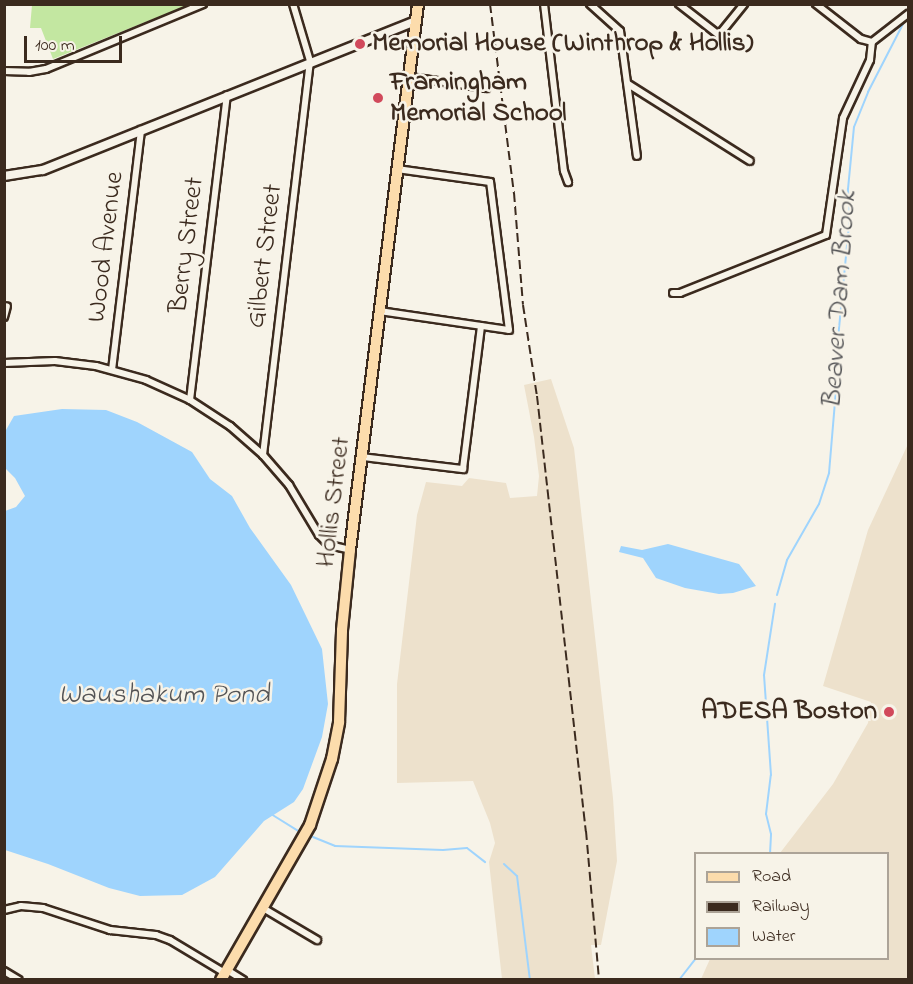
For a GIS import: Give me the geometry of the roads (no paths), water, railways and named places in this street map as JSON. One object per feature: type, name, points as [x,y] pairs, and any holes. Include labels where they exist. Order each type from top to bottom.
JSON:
[{"type":"main road","name":"Hollis Street","points":[[224,974],[310,825],[332,759],[339,722],[342,630],[350,550],[418,4]]},
{"type":"street","points":[[4,71],[29,72],[46,69],[203,4]]},
{"type":"street","points":[[293,4],[310,62]]},
{"type":"street","points":[[544,4],[564,171],[568,182]]},
{"type":"street","points":[[590,4],[621,31],[637,156]]},
{"type":"street","points":[[679,4],[719,35],[744,4]]},
{"type":"street","points":[[816,4],[861,39],[872,42]]},
{"type":"street","points":[[673,292],[680,293],[826,235],[843,118],[870,60],[872,42],[909,14]]},
{"type":"street","points":[[4,176],[43,170],[416,21]]},
{"type":"street","name":"Gilbert Street","points":[[263,455],[310,62]]},
{"type":"street","points":[[408,77],[486,88]]},
{"type":"street","points":[[628,84],[750,161]]},
{"type":"street","name":"Berry Street","points":[[190,400],[227,95]]},
{"type":"street","name":"Wood Avenue","points":[[112,370],[141,130]]},
{"type":"street","points":[[379,310],[509,330],[490,182],[397,169]]},
{"type":"street","points":[[4,317],[8,306]]},
{"type":"street","points":[[362,457],[463,470],[481,326]]},
{"type":"street","points":[[4,363],[62,361],[112,370],[146,380],[190,400],[230,426],[263,455],[289,485],[319,535],[329,545],[350,550]]},
{"type":"street","points":[[4,910],[21,906],[43,908],[110,930],[156,935],[170,940],[224,974],[243,980]]},
{"type":"street","points":[[263,908],[317,940]]},
{"type":"street","points":[[4,971],[19,980]]},
{"type":"water","name":"Waushakum Pond","points":[[62,409],[106,410],[137,422],[192,452],[210,479],[232,496],[250,528],[291,585],[322,649],[328,704],[322,737],[303,789],[294,802],[264,821],[215,877],[182,895],[140,896],[109,888],[5,850],[5,511],[16,507],[25,496],[15,478],[6,469],[6,430],[14,416]]},
{"type":"water","points":[[668,544],[739,564],[756,586],[733,593],[719,594],[685,588],[656,578],[643,558],[619,552],[621,546],[642,550]]},
{"type":"waterway","name":"Beaver Dam Brook","points":[[777,595],[787,560],[819,504],[829,473],[836,389],[835,370],[850,214],[848,189],[854,127],[868,92],[905,20]]},
{"type":"waterway","name":"Beaver Dam Brook","points":[[770,852],[771,834],[766,814],[771,775],[764,675],[775,604]]},
{"type":"waterway","points":[[271,814],[297,830]]},
{"type":"waterway","points":[[313,837],[335,846],[443,850],[467,848],[485,862]]},
{"type":"waterway","points":[[504,864],[517,876],[530,980]]},
{"type":"waterway","name":"Beaver Dam Brook","points":[[679,980],[694,960]]},
{"type":"railway","points":[[490,4],[514,193],[523,305],[537,396],[586,831],[599,980]]},
{"type":"place","name":"Memorial House (Winthrop & Hollis)","points":[[360,44]]},
{"type":"place","name":"Framingham Memorial School","points":[[378,98]]},
{"type":"place","name":"ADESA Boston","points":[[889,712]]}]
